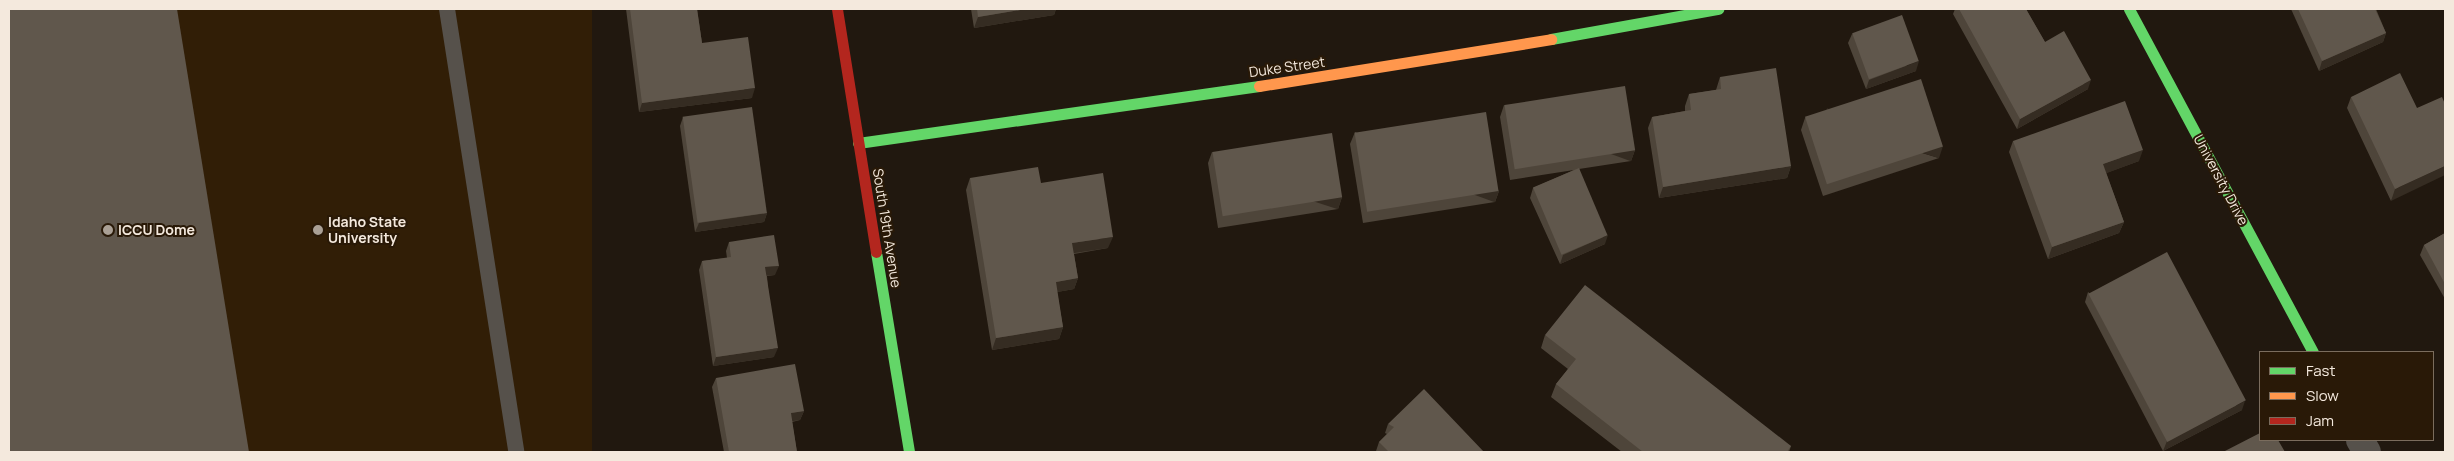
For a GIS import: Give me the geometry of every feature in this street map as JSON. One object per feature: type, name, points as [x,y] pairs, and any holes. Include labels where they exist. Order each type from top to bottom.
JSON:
[{"type":"street","name":"South 19th Avenue","points":[[837,9],[909,452]]},
{"type":"street","name":"Duke Street","points":[[858,143],[1368,71],[1718,9]]},
{"type":"street","name":"University Drive","points":[[2129,9],[2312,351]]},
{"type":"street","points":[[2361,441],[2367,452]]},
{"type":"lane","points":[[446,9],[516,452]]},
{"type":"shaded area","name":"Idaho State University","points":[[9,9],[592,9],[592,452],[9,452]]},
{"type":"building","name":"ICCU Dome","points":[[9,9],[177,9],[249,452],[9,452]]},
{"type":"building","points":[[630,9],[697,9],[702,43],[748,37],[755,88],[642,103]]},
{"type":"building","points":[[977,9],[1026,9],[978,17]]},
{"type":"building","points":[[1959,9],[2026,9],[2045,42],[2064,31],[2091,80],[2020,119]]},
{"type":"building","points":[[2298,9],[2375,9],[2386,33],[2322,61]]},
{"type":"building","points":[[1902,15],[1919,61],[1869,79],[1852,33]]},
{"type":"building","points":[[1776,68],[1791,166],[1663,187],[1652,117],[1691,110],[1689,94],[1721,89],[1720,77]]},
{"type":"building","points":[[2400,73],[2417,108],[2442,97],[2445,104],[2445,166],[2395,189],[2351,97]]},
{"type":"building","points":[[1921,79],[1943,147],[1827,184],[1805,117]]},
{"type":"building","points":[[1625,86],[1635,150],[1515,169],[1505,105]]},
{"type":"building","points":[[2125,101],[2143,150],[2103,164],[2124,222],[2052,247],[2013,141]]},
{"type":"building","points":[[752,107],[767,213],[698,223],[683,117]]},
{"type":"building","points":[[1486,112],[1499,191],[1367,212],[1355,133]]},
{"type":"building","points":[[1332,133],[1342,197],[1223,216],[1212,152]]},
{"type":"building","points":[[1038,167],[1041,183],[1103,173],[1113,237],[1072,243],[1078,278],[1056,282],[1063,327],[996,338],[970,178]]},
{"type":"building","points":[[1579,168],[1608,235],[1561,255],[1533,188]]},
{"type":"building","points":[[2445,233],[2445,284],[2424,245]]},
{"type":"building","points":[[774,235],[779,266],[765,267],[778,348],[716,357],[702,261],[731,257],[729,242]]},
{"type":"building","points":[[2167,252],[2246,400],[2167,442],[2088,294]]},
{"type":"building","points":[[1585,285],[1791,446],[1787,452],[1643,452],[1556,384],[1576,359],[1545,335]]},
{"type":"building","points":[[795,364],[804,411],[791,413],[797,452],[729,452],[716,378]]},
{"type":"building","points":[[1424,389],[1484,452],[1389,452],[1379,442],[1394,427],[1388,424]]},
{"type":"building","points":[[2259,434],[2259,441],[2279,441],[2285,452],[2223,452]]},
{"type":"traffic: fast","points":[[1551,39],[1718,9]]},
{"type":"traffic: fast","points":[[2129,9],[2312,351]]},
{"type":"traffic: fast","points":[[858,143],[1259,86]]},
{"type":"traffic: fast","points":[[876,252],[909,452]]},
{"type":"traffic: slow","points":[[1259,86],[1551,39]]},
{"type":"traffic: jam","points":[[837,9],[876,252]]},
{"type":"place","name":"ICCU Dome","points":[[108,230]]},
{"type":"place","name":"Idaho State University","points":[[318,230]]}]
